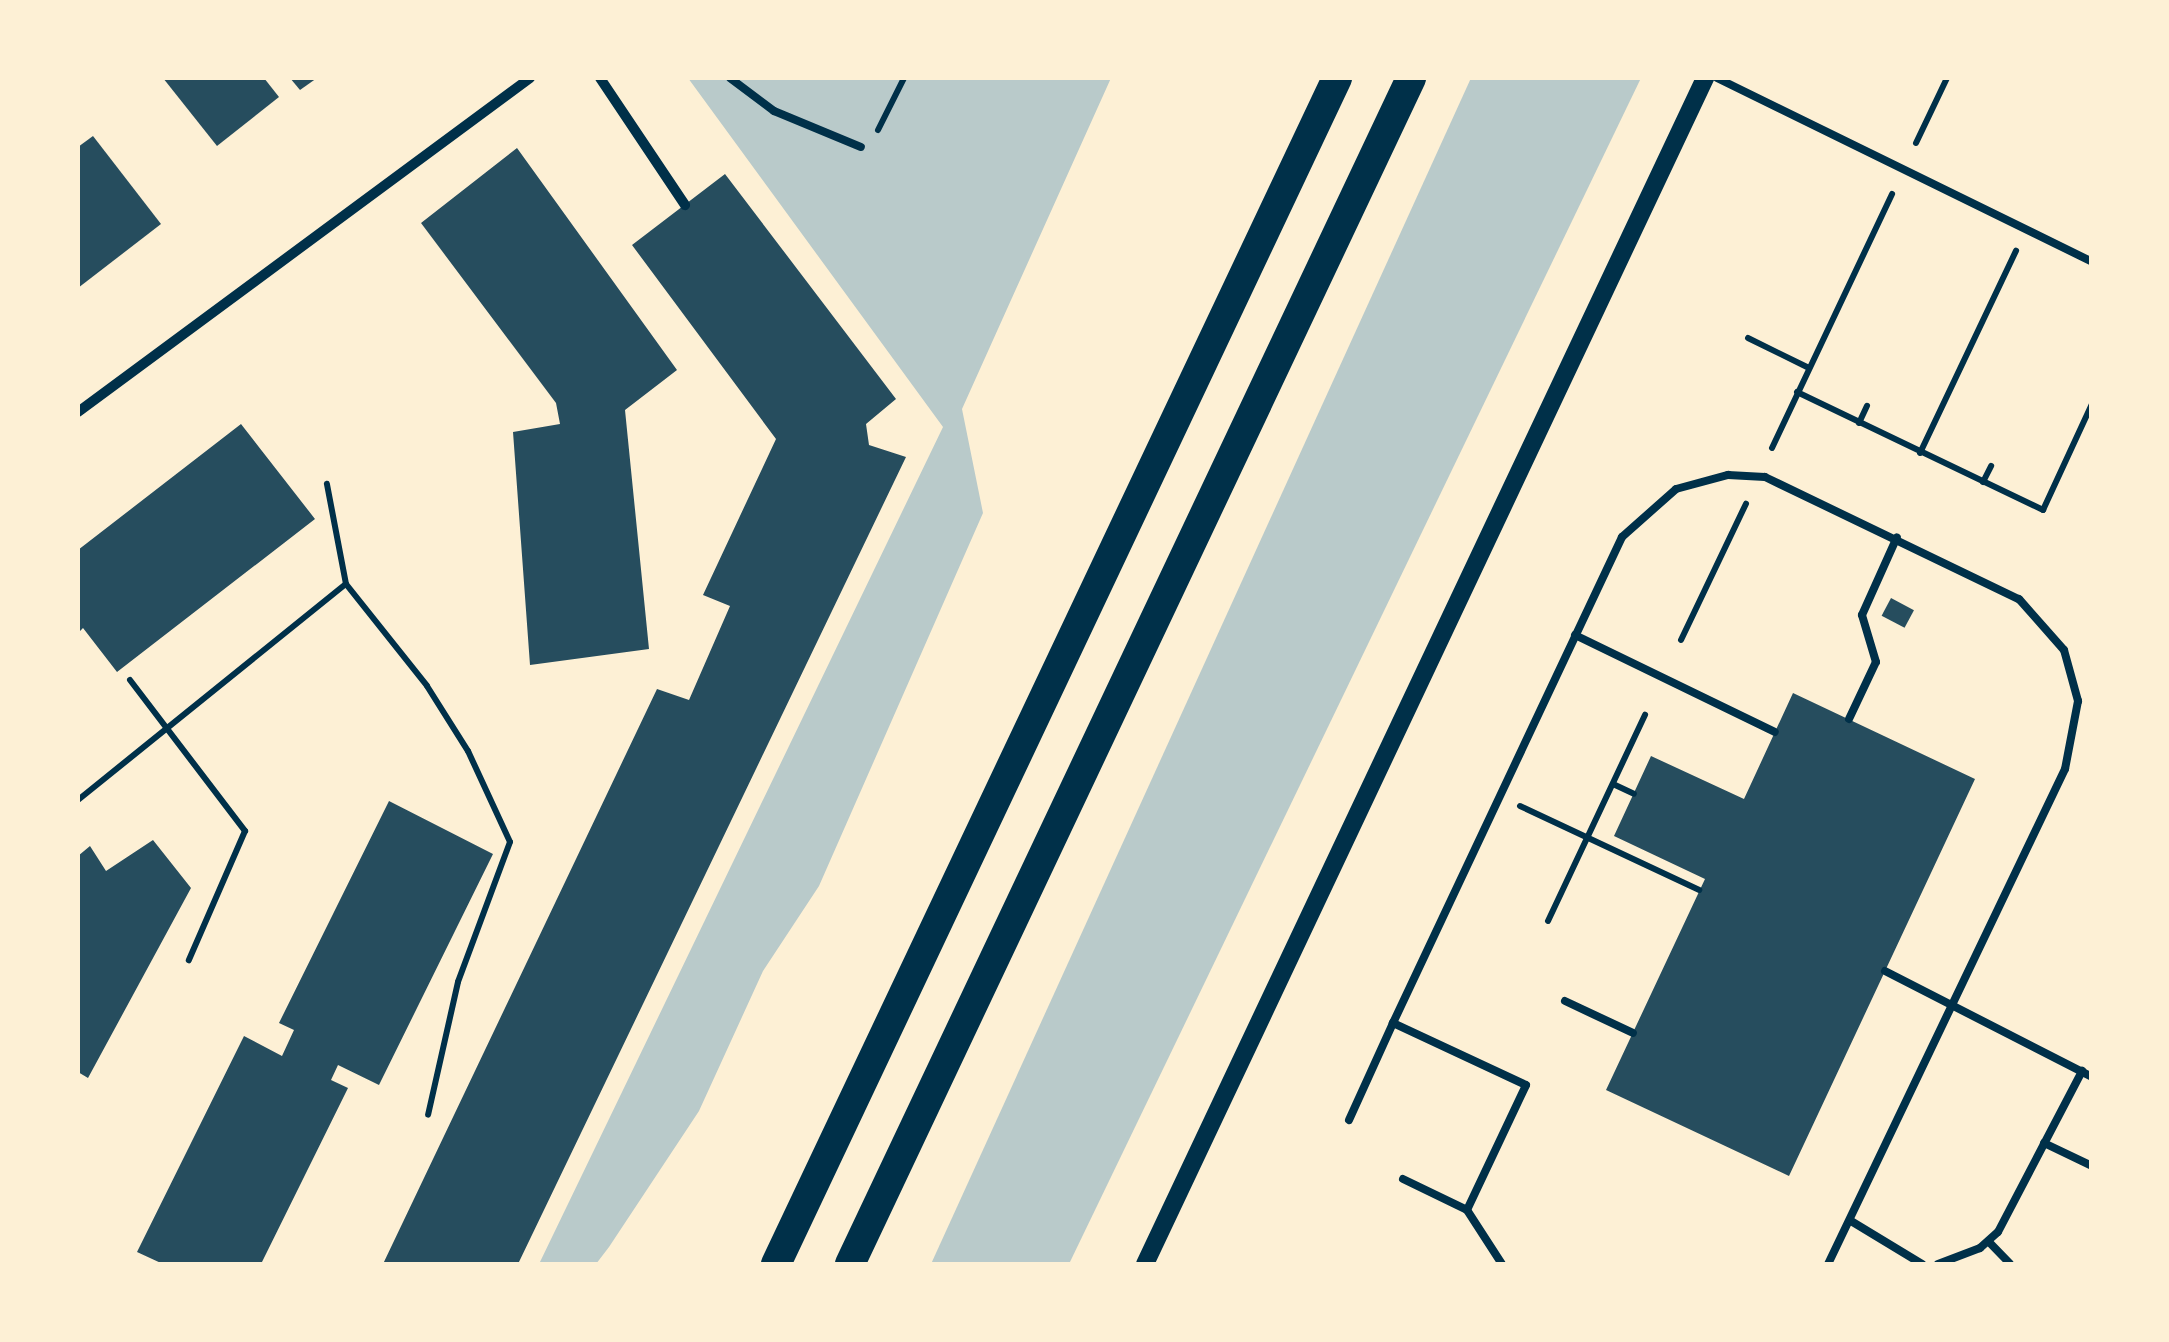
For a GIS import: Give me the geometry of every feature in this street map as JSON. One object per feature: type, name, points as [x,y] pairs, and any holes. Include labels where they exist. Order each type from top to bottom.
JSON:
[{"type":"highway","points":[[776,1264],[1337,78]]},
{"type":"highway","points":[[850,1264],[1411,78]]},
{"type":"highway","points":[[866,1264],[912,1134]]},
{"type":"street","points":[[78,412],[530,78]]},
{"type":"street","points":[[600,78],[684,205]]},
{"type":"street","points":[[1144,1264],[1705,78]]},
{"type":"lane","points":[[730,78],[774,111],[861,146]]},
{"type":"lane","points":[[1717,78],[2092,262]]},
{"type":"lane","points":[[1350,1120],[1574,635],[1633,522],[1660,498],[1693,482],[1747,474],[1783,482],[2032,610],[2064,650],[2078,700],[2066,768],[1828,1264]]},
{"type":"lane","points":[[1848,719],[1876,662],[1862,615],[1897,538]]},
{"type":"lane","points":[[1574,635],[1775,732]]},
{"type":"lane","points":[[1885,971],[2092,1076]]},
{"type":"lane","points":[[1564,1001],[1632,1033]]},
{"type":"lane","points":[[1393,1023],[1526,1085],[1467,1210]]},
{"type":"lane","points":[[1938,1264],[1989,1242],[2082,1072]]},
{"type":"lane","points":[[2044,1143],[2092,1166]]},
{"type":"lane","points":[[1403,1178],[1467,1210],[1502,1264]]},
{"type":"lane","points":[[1851,1221],[1922,1264]]},
{"type":"lane","points":[[1989,1242],[2010,1264]]},
{"type":"path","points":[[861,146],[871,145],[904,78]]},
{"type":"path","points":[[1916,143],[1947,78]]},
{"type":"path","points":[[1772,448],[1892,194]]},
{"type":"path","points":[[1920,453],[2013,256]]},
{"type":"path","points":[[1748,338],[1809,368]]},
{"type":"path","points":[[1797,392],[2043,510],[2092,404]]},
{"type":"path","points":[[1860,423],[1867,406]]},
{"type":"path","points":[[1982,482],[1991,466]]},
{"type":"path","points":[[327,484],[346,584],[427,686],[468,750],[510,842],[458,982],[428,1115]]},
{"type":"path","points":[[1681,640],[1746,504]]},
{"type":"path","points":[[78,800],[346,584]]},
{"type":"path","points":[[130,680],[245,832],[189,960]]},
{"type":"path","points":[[1548,921],[1645,715]]},
{"type":"path","points":[[1613,784],[1634,794]]},
{"type":"path","points":[[1524,808],[1699,890]]},
{"type":"shaded area","points":[[688,78],[1111,78],[962,409],[983,513],[819,886],[763,971],[699,1111],[609,1247],[596,1264],[539,1264],[943,427]]},
{"type":"shaded area","points":[[1471,78],[1641,78],[1069,1264],[931,1264]]},
{"type":"building","points":[[163,78],[264,78],[279,97],[217,146]]},
{"type":"building","points":[[290,78],[317,78],[300,90]]},
{"type":"building","points":[[93,136],[161,224],[78,288],[78,147]]},
{"type":"building","points":[[517,148],[677,370],[625,410],[649,649],[530,665],[513,432],[560,424],[556,403],[421,223]]},
{"type":"building","points":[[725,174],[896,399],[866,424],[869,445],[906,457],[518,1264],[383,1264],[657,689],[689,700],[730,606],[703,595],[776,439],[632,245]]},
{"type":"building","points":[[241,424],[315,519],[117,672],[83,628],[78,633],[78,550]]},
{"type":"building","points":[[1891,598],[1914,610],[1905,628],[1882,616]]},
{"type":"building","points":[[1793,693],[1975,779],[1789,1176],[1606,1090],[1705,879],[1614,836],[1651,756],[1744,799]]},
{"type":"building","points":[[389,801],[493,854],[379,1085],[338,1065],[331,1080],[348,1088],[261,1264],[163,1264],[137,1252],[244,1036],[282,1056],[294,1030],[279,1023]]},
{"type":"building","points":[[153,840],[191,888],[88,1078],[78,1072],[78,856],[90,846],[106,871]]}]
